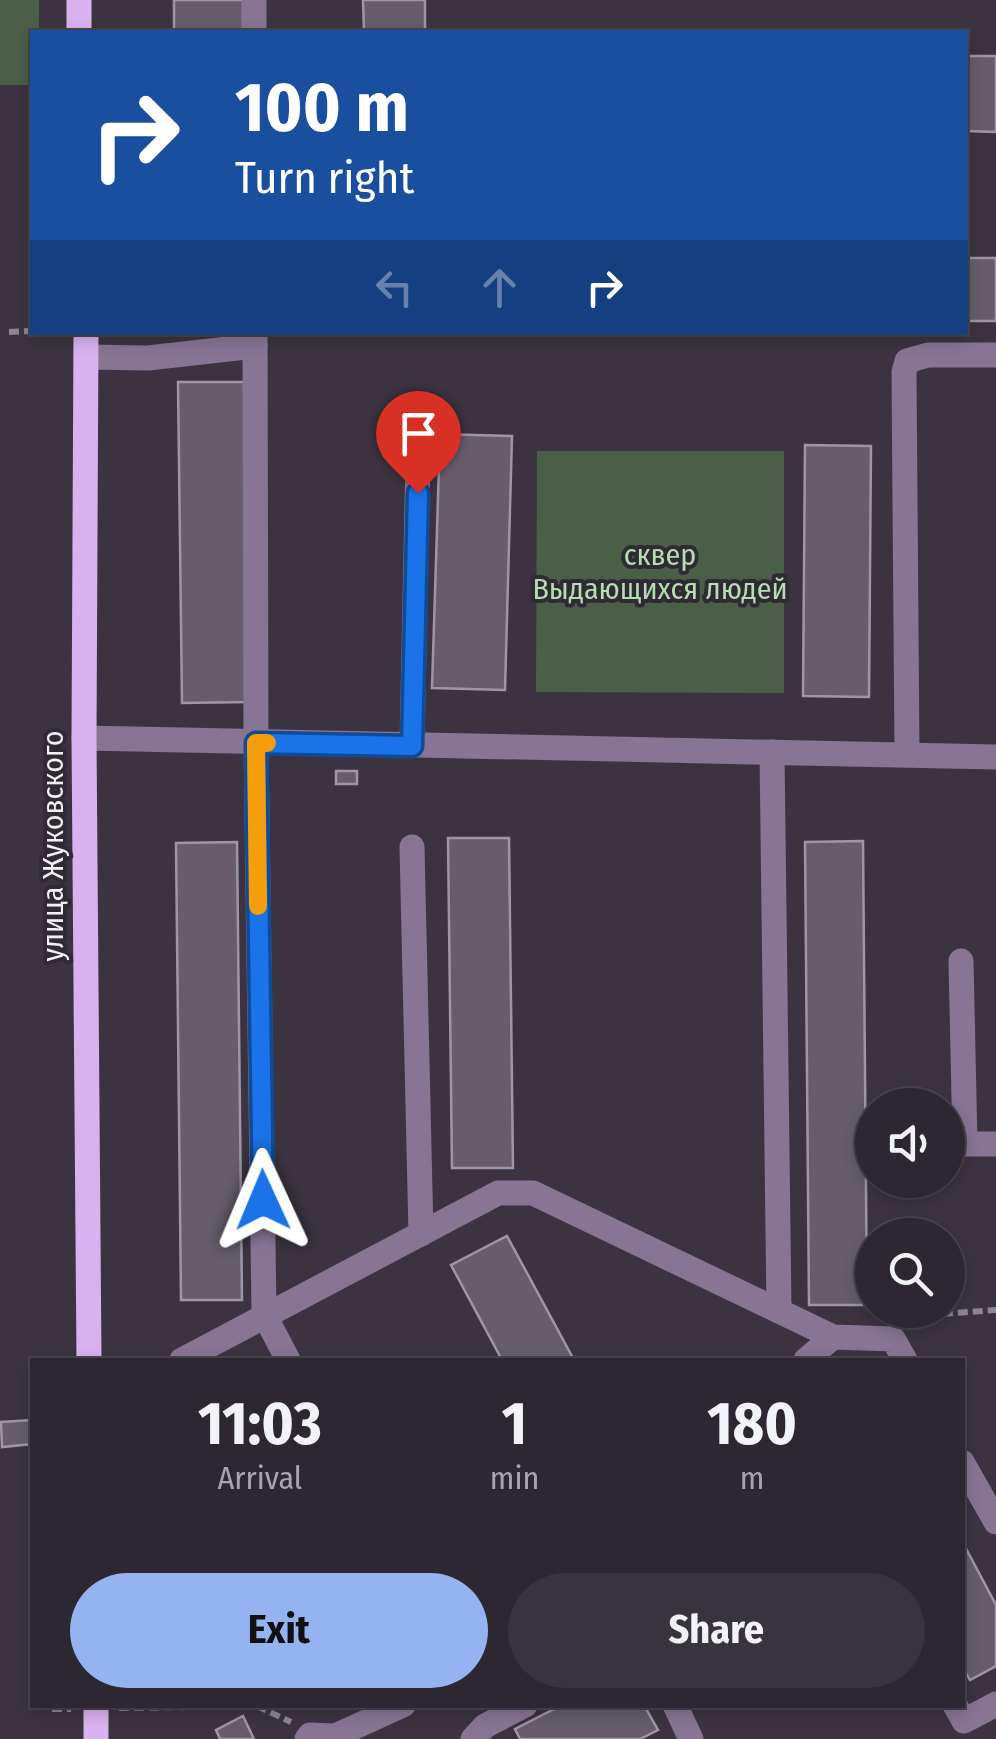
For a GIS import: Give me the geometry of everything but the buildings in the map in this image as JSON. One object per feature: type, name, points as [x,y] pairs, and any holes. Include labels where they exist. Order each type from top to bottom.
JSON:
[{"type":"main road","points":[[79,0],[80,30]]},
{"type":"main road","name":"улица Жуковского","points":[[86,345],[84,738],[89,1358]]},
{"type":"main road","points":[[96,1708],[96,1739]]},
{"type":"street","points":[[254,0],[254,30]]},
{"type":"street","points":[[86,345],[148,358],[254,339],[264,1314],[287,1358]]},
{"type":"street","points":[[907,755],[904,372],[907,362],[928,355],[996,355]]},
{"type":"street","points":[[412,746],[418,459]]},
{"type":"street","points":[[84,738],[996,757]]},
{"type":"street","points":[[772,752],[779,1311]]},
{"type":"street","points":[[412,847],[420,1234]]},
{"type":"street","points":[[960,961],[965,1144],[996,1144]]},
{"type":"street","points":[[186,1358],[498,1194],[533,1193],[832,1337],[899,1349]]},
{"type":"street","points":[[808,1358],[832,1337]]},
{"type":"street","points":[[965,1467],[996,1522]]},
{"type":"street","points":[[957,1708],[964,1722],[996,1704]]},
{"type":"street","points":[[307,1739],[310,1735],[335,1736],[396,1708]]},
{"type":"street","points":[[473,1739],[485,1726],[519,1708]]},
{"type":"street","points":[[676,1708],[692,1739]]},
{"type":"path","points":[[10,332],[30,331]]},
{"type":"path","points":[[899,1349],[941,1314],[996,1310]]},
{"type":"path","points":[[52,1709],[74,1708]]},
{"type":"green space","points":[[0,0],[39,0],[39,30],[30,30],[30,85],[0,85]]},
{"type":"green space","name":"сквер Выдающихся людей","points":[[537,451],[784,451],[784,693],[536,692]]},
{"type":"slow traffic","points":[[258,906],[256,743],[267,743]]},
{"type":"route","points":[[263,1200],[256,743],[412,746],[418,493]]}]
